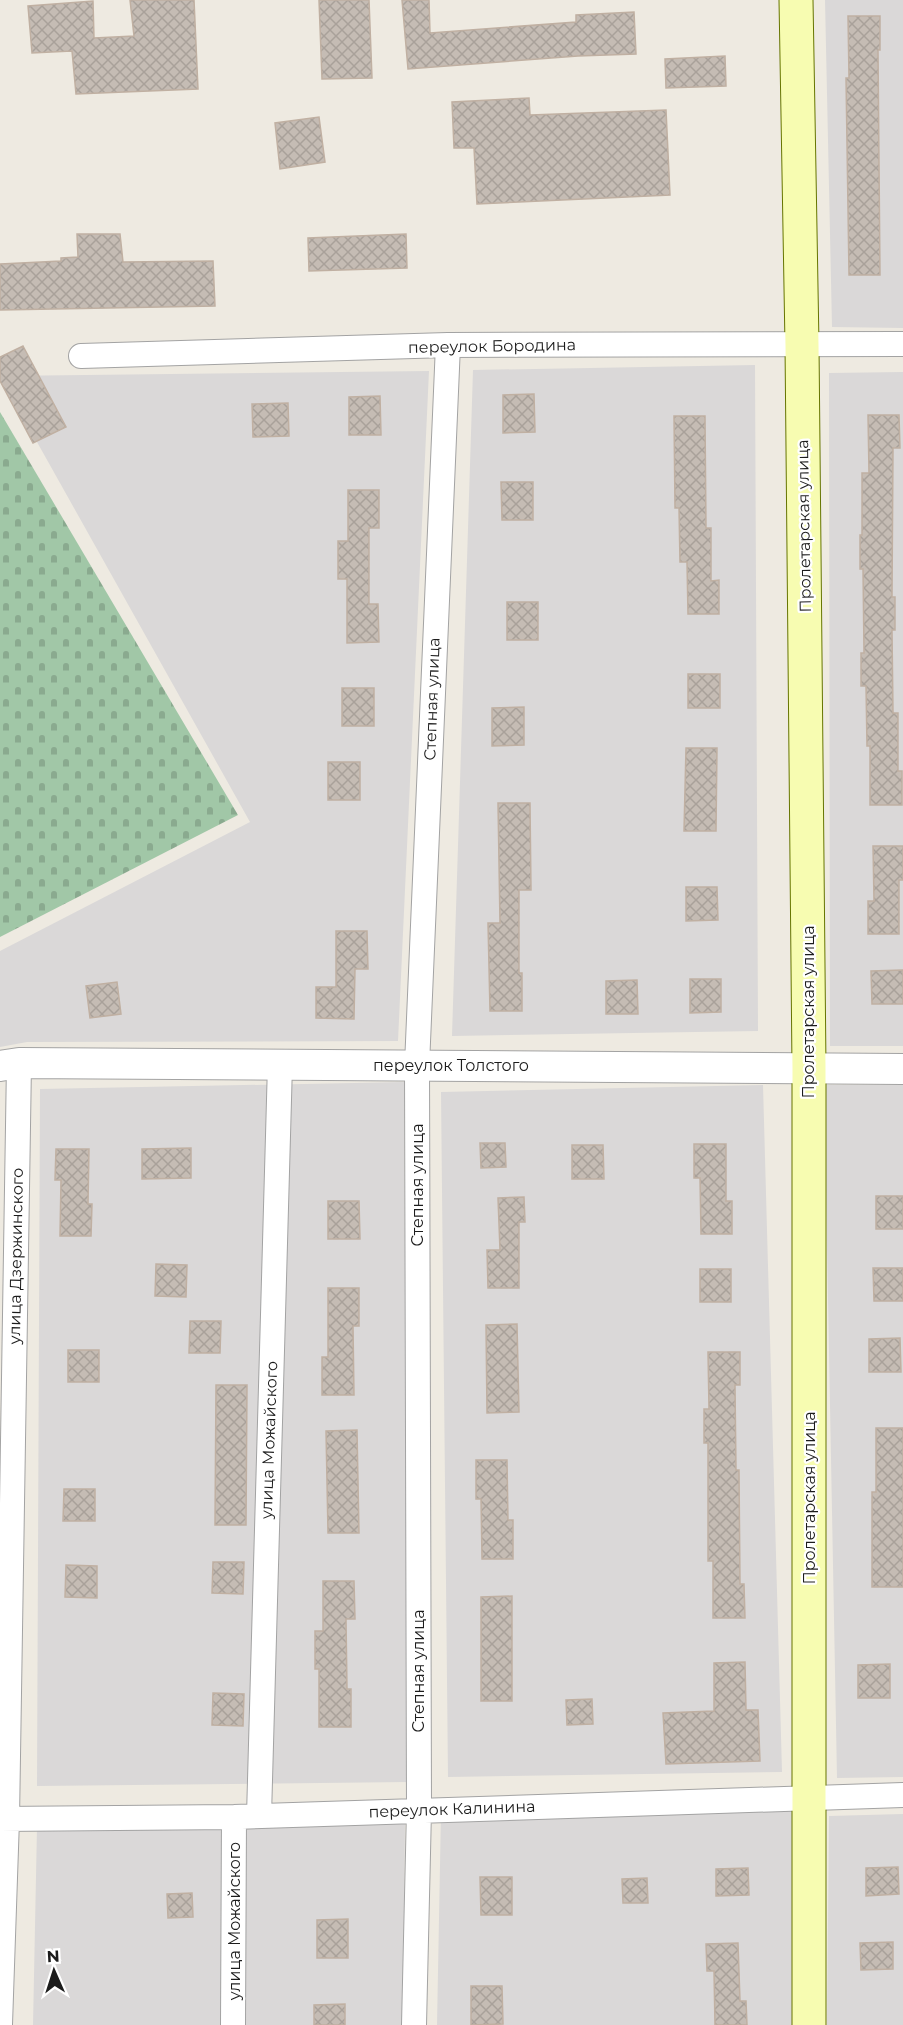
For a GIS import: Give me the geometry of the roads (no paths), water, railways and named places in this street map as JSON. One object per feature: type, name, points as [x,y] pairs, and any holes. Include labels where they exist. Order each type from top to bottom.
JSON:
[{"type":"main road","name":"Пролетарская улица","points":[[796,0],[802,345],[809,1068],[808,2025]]},
{"type":"street","name":"переулок Бородина","points":[[81,356],[448,345],[903,344]]},
{"type":"street","name":"Степная улица","points":[[414,2025],[419,1810],[417,1065],[448,345]]},
{"type":"street","name":"переулок Толстого","points":[[10,1065],[280,1064],[903,1069]]},
{"type":"street","name":"улица Можайского","points":[[259,1816],[280,1064]]},
{"type":"street","name":"улица Дзержинского","points":[[0,2024],[4,1819],[10,1065]]},
{"type":"street","name":"переулок Калинина","points":[[4,1819],[234,1817],[903,1795]]},
{"type":"street","name":"улица Можайского","points":[[233,2025],[234,1817]]}]
